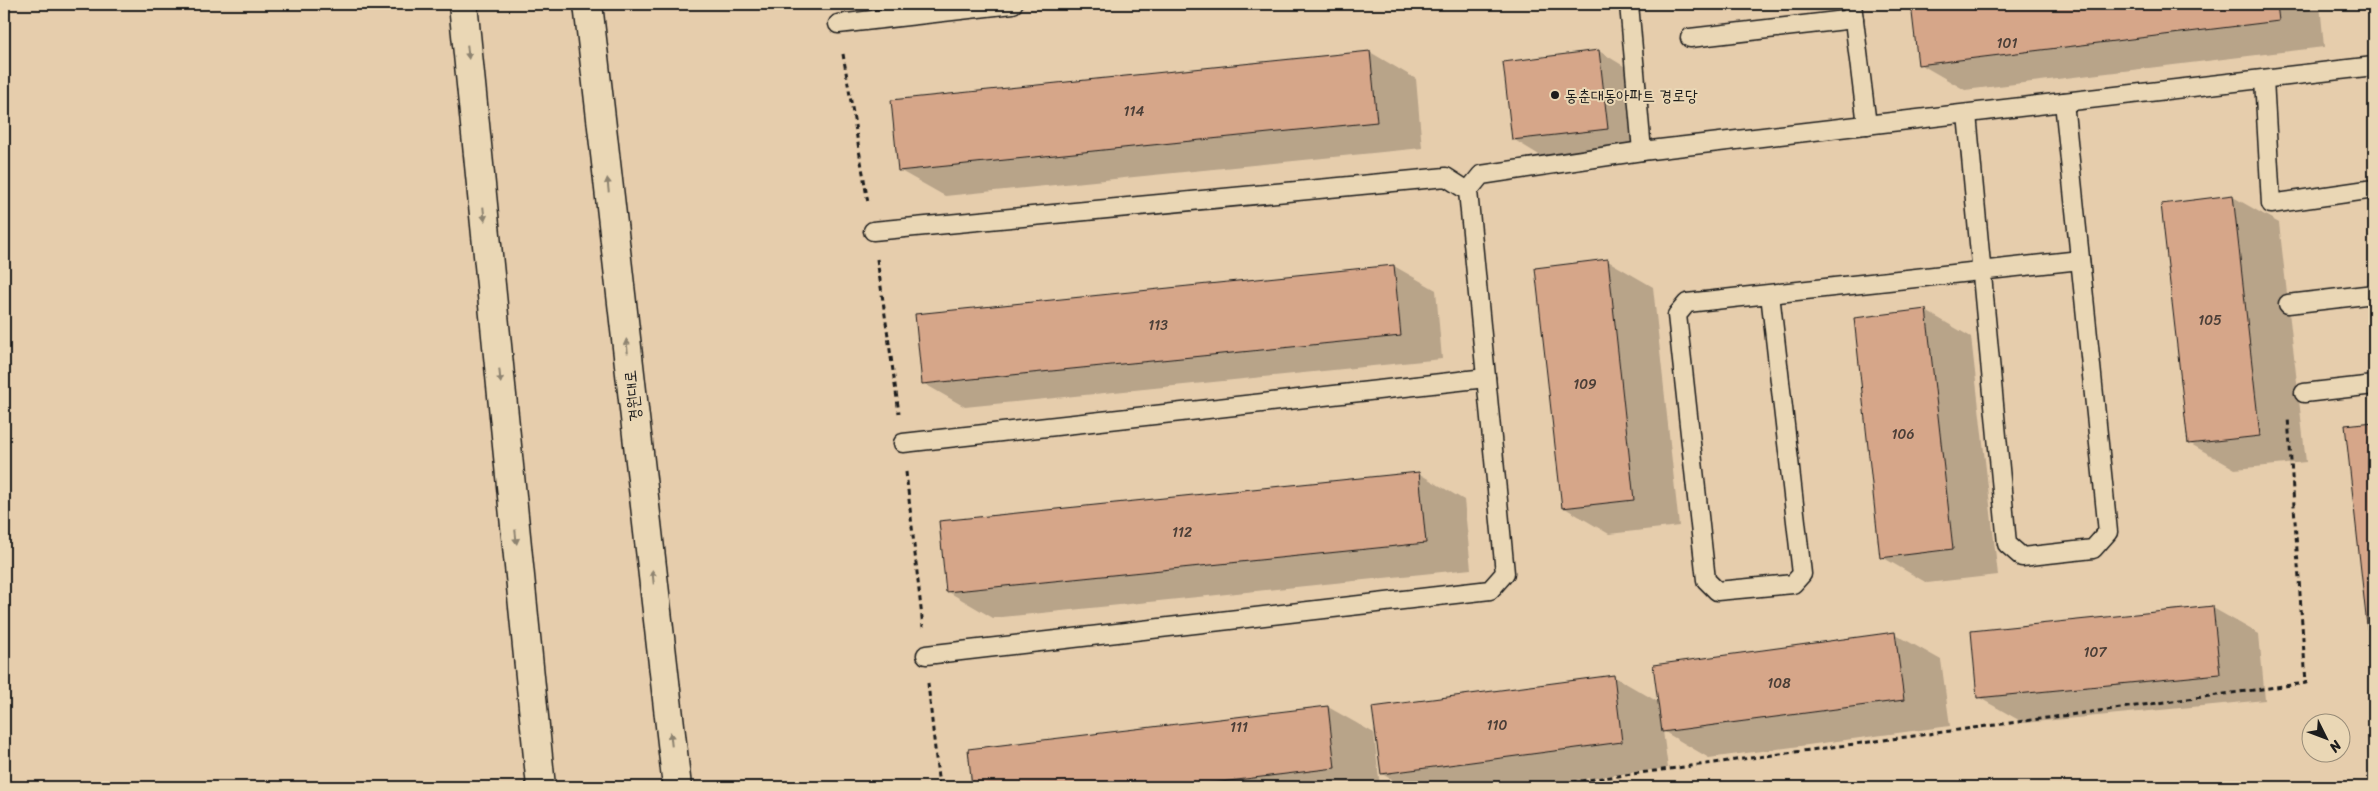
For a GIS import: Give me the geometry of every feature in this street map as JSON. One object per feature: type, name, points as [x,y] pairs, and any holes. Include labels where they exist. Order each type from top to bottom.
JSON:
[{"type":"main road","points":[[463,4],[542,787]]},
{"type":"main road","name":"경원대로","points":[[588,4],[677,787]]},
{"type":"lane","points":[[838,24],[1012,4]]},
{"type":"lane","points":[[1629,4],[1642,151]]},
{"type":"lane","points":[[1690,38],[1853,11],[1866,125]]},
{"type":"lane","points":[[926,655],[1490,590],[1505,573],[1468,191],[1481,176],[1642,151],[2374,66]]},
{"type":"lane","points":[[2264,79],[2271,204],[2374,189]]},
{"type":"lane","points":[[1967,114],[2007,544],[2022,557],[2093,549],[2108,532],[2064,102]]},
{"type":"lane","points":[[873,231],[1446,177],[1468,191]]},
{"type":"lane","points":[[1770,294],[1802,574],[1793,584],[1717,591],[1706,580],[1676,315],[1687,303],[1982,269],[2080,260]]},
{"type":"lane","points":[[2288,304],[2374,294]]},
{"type":"lane","points":[[903,443],[1486,378]]},
{"type":"lane","points":[[2304,393],[2374,385]]},
{"type":"path","points":[[838,24],[873,231],[903,443],[939,787]]},
{"type":"path","points":[[1536,787],[2306,683],[2286,398],[2304,393]]},
{"type":"building","points":[[1911,4],[2277,4],[2279,21],[1918,65]]},
{"type":"building","name":"동춘대동아파트 경로당","points":[[1599,50],[1608,129],[1512,140],[1503,62]]},
{"type":"building","points":[[1370,51],[1377,122],[898,171],[891,100]]},
{"type":"building","points":[[2233,195],[2260,436],[2188,444],[2161,204]]},
{"type":"building","points":[[1608,259],[1634,500],[1562,508],[1535,268]]},
{"type":"building","points":[[1394,265],[1401,336],[922,384],[915,314]]},
{"type":"building","points":[[1926,309],[1953,549],[1880,558],[1854,318]]},
{"type":"building","points":[[2374,422],[2374,662],[2371,662],[2345,425]]},
{"type":"building","points":[[1419,472],[1426,543],[946,592],[939,521]]},
{"type":"building","points":[[2213,606],[2220,674],[1977,698],[1971,631]]},
{"type":"building","points":[[1895,632],[1904,700],[1662,732],[1653,665]]},
{"type":"building","points":[[1614,675],[1622,742],[1381,774],[1372,707]]},
{"type":"building","points":[[1328,706],[1335,768],[1180,787],[972,787],[968,749]]},
{"type":"place","name":"동춘대동아파트 경로당","points":[[1555,95]]}]
